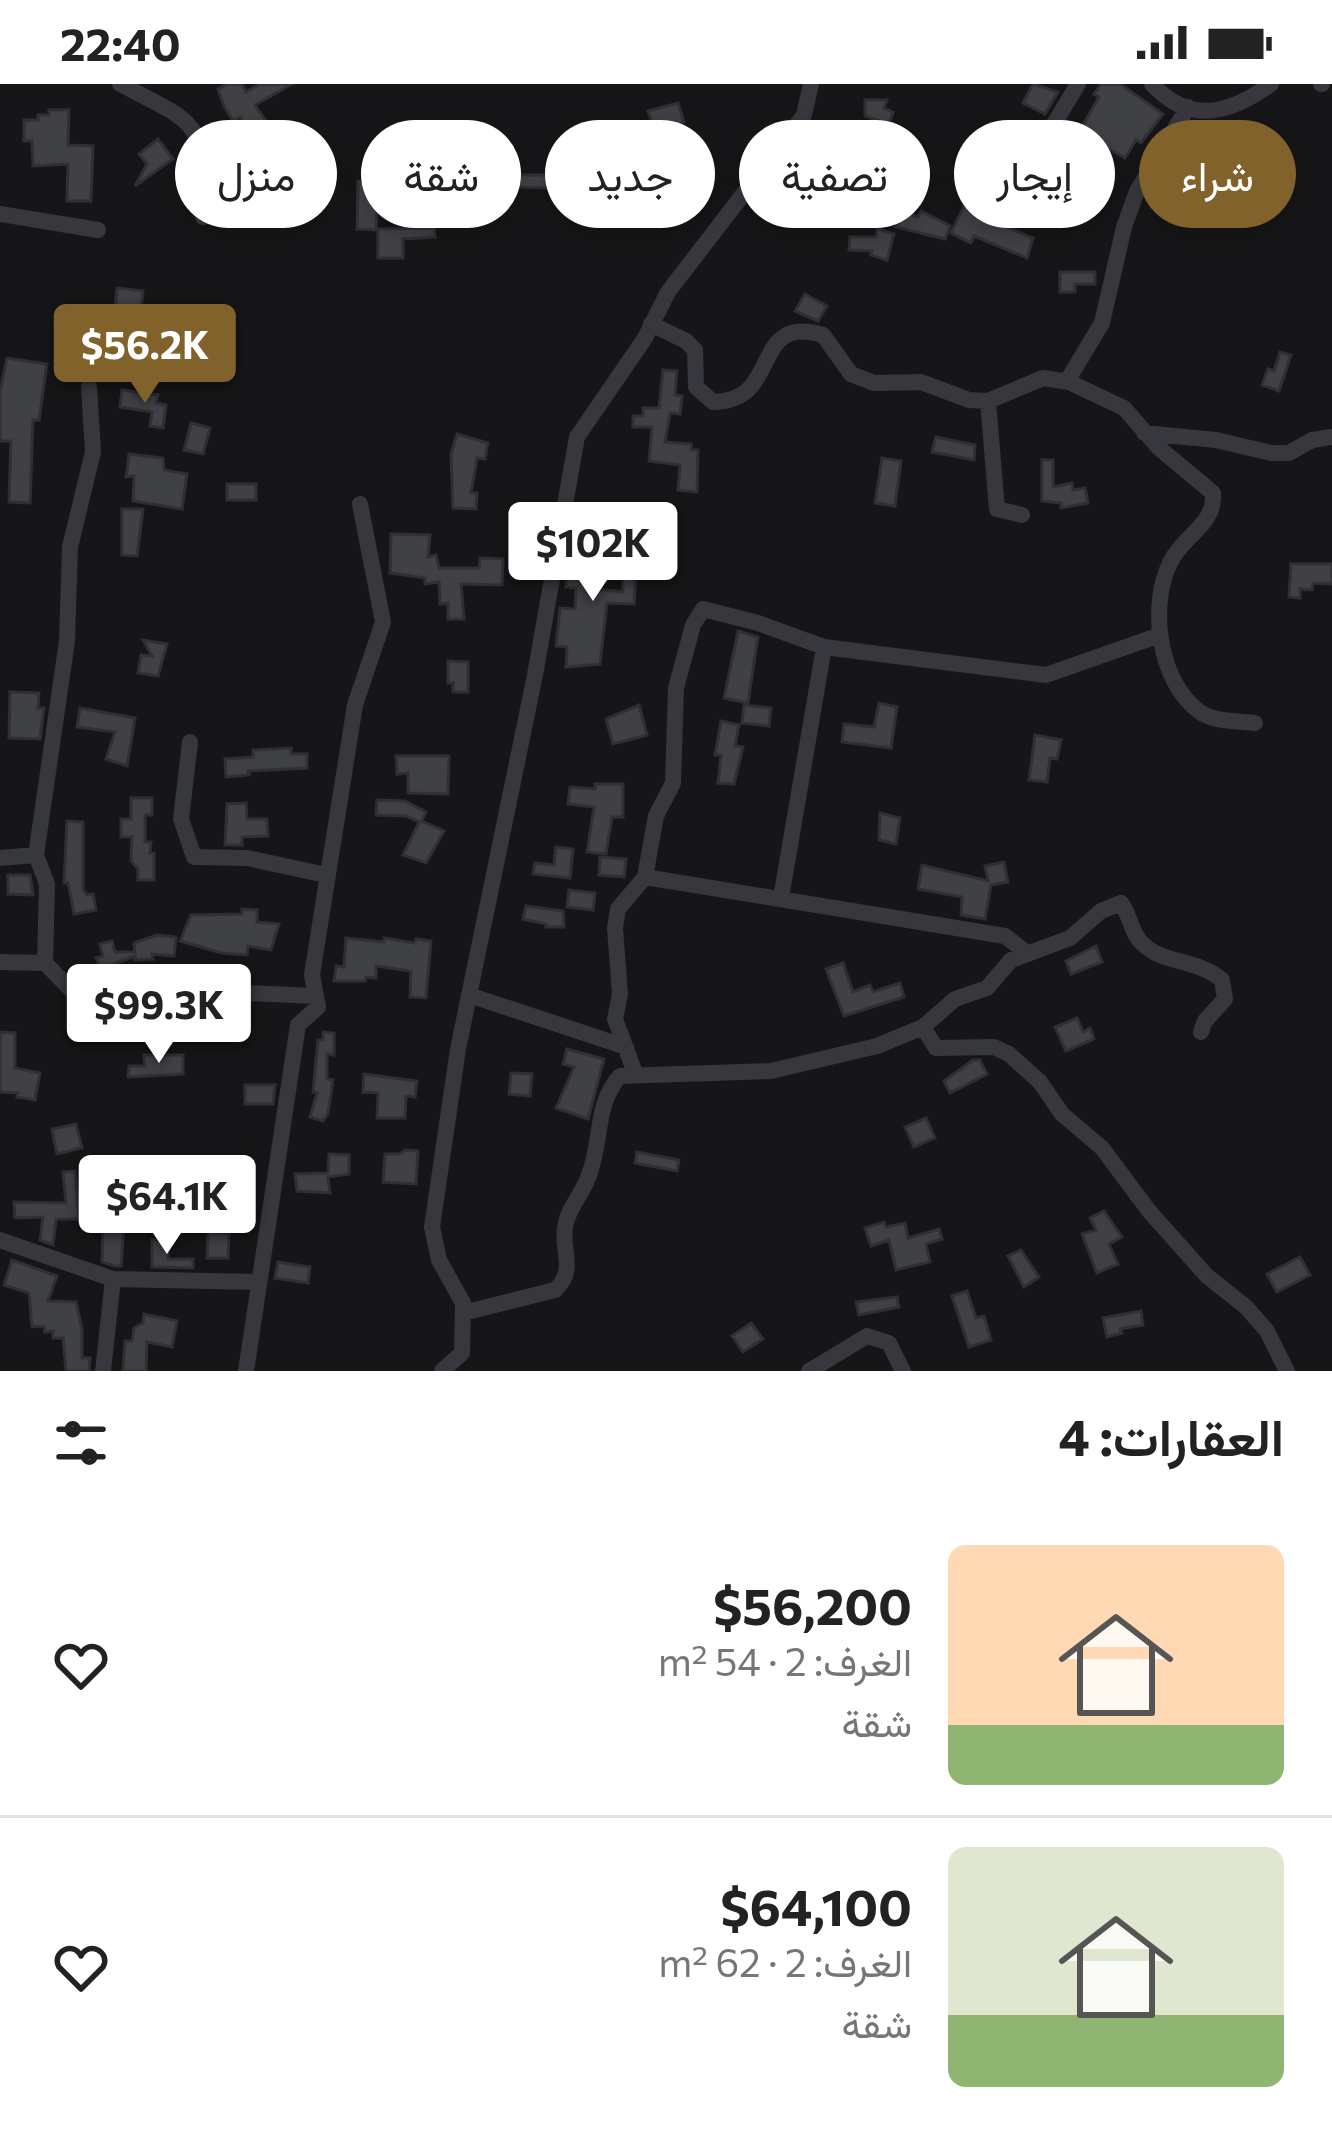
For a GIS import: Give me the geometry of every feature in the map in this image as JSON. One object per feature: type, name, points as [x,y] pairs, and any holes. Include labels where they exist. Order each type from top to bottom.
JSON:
[{"type":"street","points":[[120,84],[187,120]]},
{"type":"street","points":[[442,1371],[462,1353],[463,1303],[439,1260],[432,1227],[469,995],[535,675],[577,436],[668,292],[803,115],[811,84]]},
{"type":"street","points":[[1056,120],[1078,84]]},
{"type":"street","points":[[1152,84],[1167,99],[1206,111],[1236,108],[1271,84]]},
{"type":"street","points":[[1067,381],[1102,322],[1124,227],[1138,191],[1188,106]]},
{"type":"street","points":[[0,214],[98,230]]},
{"type":"street","points":[[651,324],[695,350],[696,388],[713,402],[749,391],[764,369],[769,349],[801,331],[824,335],[850,374],[863,380],[932,384],[969,400],[988,401],[1043,378],[1067,381],[1124,408],[1144,433],[1211,488],[1214,500],[1210,517],[1174,554],[1160,586],[1160,635],[1176,679],[1202,714],[1255,722]]},
{"type":"street","points":[[45,963],[47,884],[36,855],[67,640],[70,548],[93,452],[89,386]]},
{"type":"street","points":[[988,401],[998,509],[1022,515]]},
{"type":"street","points":[[1144,433],[1216,440],[1271,453],[1289,453],[1312,440],[1332,437]]},
{"type":"street","points":[[246,1371],[298,1025],[318,1007],[312,975],[355,705],[383,622],[360,504]]},
{"type":"street","points":[[635,1072],[616,1019],[620,994],[615,928],[618,909],[645,877],[656,816],[673,783],[676,688],[683,652],[703,609],[824,647],[1046,675],[1160,635]]},
{"type":"street","points":[[781,898],[824,647]]},
{"type":"street","points":[[190,742],[181,819],[194,857],[247,858],[326,875]]},
{"type":"street","points":[[0,858],[36,855]]},
{"type":"street","points":[[645,877],[1005,936],[1027,953]]},
{"type":"street","points":[[463,1313],[561,1286],[569,1270],[564,1229],[592,1167],[607,1093],[620,1076],[771,1071],[878,1046],[923,1027],[955,999],[994,983],[1003,965],[1070,938],[1100,911],[1121,903],[1131,928],[1146,947],[1161,956],[1198,964],[1222,980],[1225,999],[1202,1032]]},
{"type":"street","points":[[0,962],[45,963],[76,995],[155,989],[316,996]]},
{"type":"street","points":[[469,995],[626,1047]]},
{"type":"street","points":[[923,1027],[936,1048],[994,1047],[1040,1082],[1062,1114],[1102,1148],[1149,1211],[1207,1276],[1267,1331],[1287,1371]]},
{"type":"street","points":[[0,1240],[113,1279],[257,1282]]},
{"type":"street","points":[[104,1371],[113,1279]]},
{"type":"street","points":[[809,1371],[867,1336],[890,1343],[903,1371]]},
{"type":"building","points":[[242,84],[246,92],[260,84],[292,84],[255,105],[266,120],[232,120],[218,89]]},
{"type":"building","points":[[1033,84],[1058,92],[1045,114],[1023,103]]},
{"type":"building","points":[[1101,84],[1120,84],[1163,114],[1158,120],[1139,120],[1139,142],[1125,158],[1115,152],[1115,120],[1086,120],[1099,97],[1094,94]]},
{"type":"building","points":[[865,100],[887,100],[884,108],[893,112],[890,120],[865,116]]},
{"type":"building","points":[[678,103],[683,120],[651,120],[648,111]]},
{"type":"building","points":[[49,110],[69,110],[68,145],[93,146],[91,201],[67,201],[68,164],[33,166],[32,141],[24,141],[24,120],[38,120],[38,115],[49,115]]},
{"type":"building","points":[[158,139],[173,159],[135,186],[147,164],[139,154]]},
{"type":"building","points":[[521,175],[545,175],[545,188],[521,187]]},
{"type":"building","points":[[358,181],[361,228],[376,230],[357,229]]},
{"type":"building","points":[[930,216],[950,226],[945,239],[900,228],[930,228]]},
{"type":"building","points":[[954,227],[1009,228],[1033,238],[1027,258],[974,236],[971,243],[951,233]]},
{"type":"building","points":[[434,228],[435,237],[403,239],[403,258],[378,258],[378,229]]},
{"type":"building","points":[[878,229],[894,234],[887,260],[871,255],[872,251],[849,250],[850,237],[876,237]]},
{"type":"building","points":[[1060,272],[1095,272],[1095,284],[1075,284],[1075,292],[1060,292]]},
{"type":"building","points":[[117,288],[143,291],[141,311],[115,309]]},
{"type":"building","points":[[805,294],[827,306],[818,321],[795,311]]},
{"type":"building","points":[[159,337],[182,339],[179,368],[156,366]]},
{"type":"building","points":[[1280,352],[1291,355],[1279,391],[1262,385],[1268,369],[1274,371]]},
{"type":"building","points":[[7,358],[47,364],[39,420],[33,420],[30,503],[9,502],[11,441],[0,441],[0,392]]},
{"type":"building","points":[[663,370],[677,371],[675,395],[682,396],[680,414],[670,413],[665,442],[691,444],[691,450],[698,450],[697,492],[678,490],[680,465],[649,461],[652,427],[633,427],[633,416],[643,416],[643,408],[659,408]]},
{"type":"building","points":[[122,390],[158,395],[156,403],[166,405],[163,428],[150,426],[152,412],[120,407]]},
{"type":"building","points":[[191,423],[210,428],[203,454],[184,450]]},
{"type":"building","points":[[457,434],[488,443],[485,459],[477,458],[471,493],[477,493],[476,509],[453,508],[451,454]]},
{"type":"building","points":[[936,437],[975,445],[974,460],[932,452]]},
{"type":"building","points":[[129,454],[163,458],[164,470],[187,474],[182,509],[133,501],[134,476],[126,477]]},
{"type":"building","points":[[882,458],[901,461],[895,506],[875,503]]},
{"type":"building","points":[[1042,460],[1053,460],[1053,487],[1072,483],[1073,490],[1085,488],[1088,503],[1061,508],[1061,503],[1042,501]]},
{"type":"building","points":[[227,484],[256,484],[256,500],[227,500]]},
{"type":"building","points":[[122,509],[143,509],[137,556],[122,555]]},
{"type":"building","points":[[391,534],[430,535],[428,557],[436,555],[439,568],[479,568],[480,558],[503,559],[502,585],[461,584],[464,619],[448,619],[448,603],[440,604],[439,582],[425,584],[425,578],[390,573]]},
{"type":"building","points":[[609,537],[636,547],[635,559],[641,559],[634,604],[607,603],[600,664],[566,667],[567,647],[556,646],[560,608],[575,609],[576,588],[566,587],[567,575],[582,576],[568,560],[570,551],[583,540],[597,558],[588,564],[587,588],[623,592],[623,557],[604,549]]},
{"type":"building","points":[[1291,564],[1332,564],[1332,584],[1313,583],[1312,590],[1300,589],[1300,598],[1289,597]]},
{"type":"building","points":[[738,631],[758,637],[748,703],[724,698]]},
{"type":"building","points":[[143,640],[167,644],[158,676],[138,673],[141,655],[152,656]]},
{"type":"building","points":[[448,661],[468,662],[468,692],[453,692]]},
{"type":"building","points":[[10,692],[39,693],[38,708],[44,708],[40,739],[9,738]]},
{"type":"building","points":[[879,703],[897,707],[891,748],[842,742],[844,724],[874,727]]},
{"type":"building","points":[[639,705],[647,735],[613,744],[606,719]]},
{"type":"building","points":[[744,705],[771,708],[769,726],[742,723]]},
{"type":"building","points":[[80,708],[135,718],[127,766],[106,759],[115,732],[77,727]]},
{"type":"building","points":[[721,721],[739,725],[735,746],[743,747],[734,784],[718,783],[721,755],[715,755]]},
{"type":"building","points":[[1035,735],[1061,740],[1057,759],[1050,758],[1047,782],[1029,780]]},
{"type":"building","points":[[291,748],[291,754],[307,754],[307,768],[226,777],[225,759],[253,757],[253,750]]},
{"type":"building","points":[[396,756],[449,756],[448,794],[408,793],[408,773],[397,774]]},
{"type":"building","points":[[595,784],[623,784],[623,817],[612,817],[606,854],[587,852],[594,807],[568,804],[570,787],[595,789]]},
{"type":"building","points":[[131,798],[152,798],[152,815],[145,815],[145,842],[151,842],[150,853],[154,853],[154,880],[138,880],[138,869],[131,861],[132,837],[121,837],[121,819],[131,819]]},
{"type":"building","points":[[377,800],[405,801],[426,812],[422,821],[444,831],[426,863],[403,855],[419,822],[406,816],[376,815]]},
{"type":"building","points":[[246,803],[247,819],[267,819],[268,836],[242,837],[242,845],[225,845],[227,804]]},
{"type":"building","points":[[880,813],[900,818],[896,844],[879,840]]},
{"type":"building","points":[[67,821],[83,822],[83,889],[93,894],[96,910],[74,914],[68,883],[64,883]]},
{"type":"building","points":[[556,847],[573,849],[570,878],[533,874],[535,863],[554,865]]},
{"type":"building","points":[[600,857],[626,859],[624,877],[599,875]]},
{"type":"building","points":[[1004,862],[1008,882],[991,885],[985,919],[961,915],[962,897],[918,889],[922,865],[988,881],[985,866]]},
{"type":"building","points":[[8,875],[30,875],[33,895],[8,894]]},
{"type":"building","points":[[569,890],[595,893],[593,910],[567,907]]},
{"type":"building","points":[[526,906],[563,911],[564,927],[523,919]]},
{"type":"building","points":[[242,909],[257,910],[257,922],[279,924],[271,950],[248,946],[247,955],[222,953],[180,941],[191,915],[242,914]]},
{"type":"building","points":[[157,935],[176,937],[174,956],[152,954],[153,959],[135,960],[135,956],[100,969],[96,958],[103,956],[100,944],[112,941],[115,952],[135,952],[134,943]]},
{"type":"building","points":[[346,938],[431,941],[426,998],[410,997],[411,971],[376,966],[376,978],[334,981],[336,966],[344,967]]},
{"type":"building","points":[[1096,946],[1102,962],[1071,974],[1066,961]]},
{"type":"building","points":[[843,963],[853,992],[870,985],[873,992],[900,983],[904,997],[844,1016],[826,969]]},
{"type":"building","points":[[1077,1018],[1083,1032],[1090,1028],[1094,1039],[1066,1051],[1055,1027]]},
{"type":"building","points":[[0,1032],[15,1033],[15,1068],[40,1073],[35,1100],[0,1092]]},
{"type":"building","points":[[323,1032],[334,1033],[334,1055],[327,1054],[327,1079],[333,1080],[323,1121],[310,1117],[317,1093],[313,1092],[318,1040],[323,1040]]},
{"type":"building","points":[[567,1049],[604,1059],[588,1119],[556,1108],[574,1067],[563,1064]]},
{"type":"building","points":[[144,1055],[183,1055],[183,1074],[128,1077],[129,1066],[145,1066]]},
{"type":"building","points":[[980,1060],[987,1074],[950,1093],[944,1081]]},
{"type":"building","points":[[511,1073],[532,1074],[530,1096],[509,1094]]},
{"type":"building","points":[[364,1074],[417,1081],[415,1097],[406,1096],[405,1118],[377,1118],[378,1093],[363,1092]]},
{"type":"building","points":[[245,1085],[275,1085],[273,1104],[245,1104]]},
{"type":"building","points":[[926,1118],[935,1138],[914,1147],[905,1127]]},
{"type":"building","points":[[76,1124],[82,1148],[57,1154],[52,1129]]},
{"type":"building","points":[[418,1151],[416,1184],[383,1182],[385,1154]]},
{"type":"building","points":[[637,1152],[679,1160],[677,1171],[635,1163]]},
{"type":"building","points":[[329,1154],[349,1155],[349,1174],[328,1177],[330,1193],[297,1191],[295,1174],[328,1173]]},
{"type":"building","points":[[139,1160],[143,1194],[122,1195],[121,1266],[115,1266],[102,1262],[104,1185],[97,1167]]},
{"type":"building","points":[[75,1171],[79,1219],[56,1219],[53,1245],[40,1240],[43,1217],[15,1218],[14,1202],[66,1203],[63,1172]]},
{"type":"building","points":[[1104,1211],[1122,1237],[1109,1244],[1118,1264],[1097,1273],[1082,1234],[1096,1230],[1090,1218]]},
{"type":"building","points":[[884,1222],[886,1227],[905,1223],[908,1238],[939,1229],[942,1239],[926,1244],[930,1262],[896,1270],[889,1240],[871,1246],[865,1228]]},
{"type":"building","points":[[208,1232],[229,1233],[228,1258],[207,1258]]},
{"type":"building","points":[[152,1240],[168,1241],[168,1259],[193,1259],[193,1268],[152,1267]]},
{"type":"building","points":[[1021,1250],[1039,1277],[1024,1287],[1008,1256]]},
{"type":"building","points":[[1300,1257],[1310,1275],[1277,1292],[1267,1274]]},
{"type":"building","points":[[12,1260],[57,1276],[48,1301],[76,1302],[82,1358],[90,1358],[89,1371],[66,1371],[63,1338],[53,1338],[53,1331],[45,1332],[44,1326],[32,1327],[29,1293],[4,1285]]},
{"type":"building","points":[[278,1262],[310,1267],[308,1283],[275,1278]]},
{"type":"building","points":[[967,1291],[976,1318],[984,1316],[991,1340],[969,1347],[952,1296]]},
{"type":"building","points":[[897,1297],[899,1307],[859,1315],[856,1302]]},
{"type":"building","points":[[1141,1311],[1143,1325],[1107,1337],[1103,1318]]},
{"type":"building","points":[[144,1314],[177,1321],[172,1347],[147,1342],[146,1371],[123,1371],[125,1341],[132,1341]]},
{"type":"building","points":[[751,1323],[763,1339],[743,1352],[732,1336]]}]
